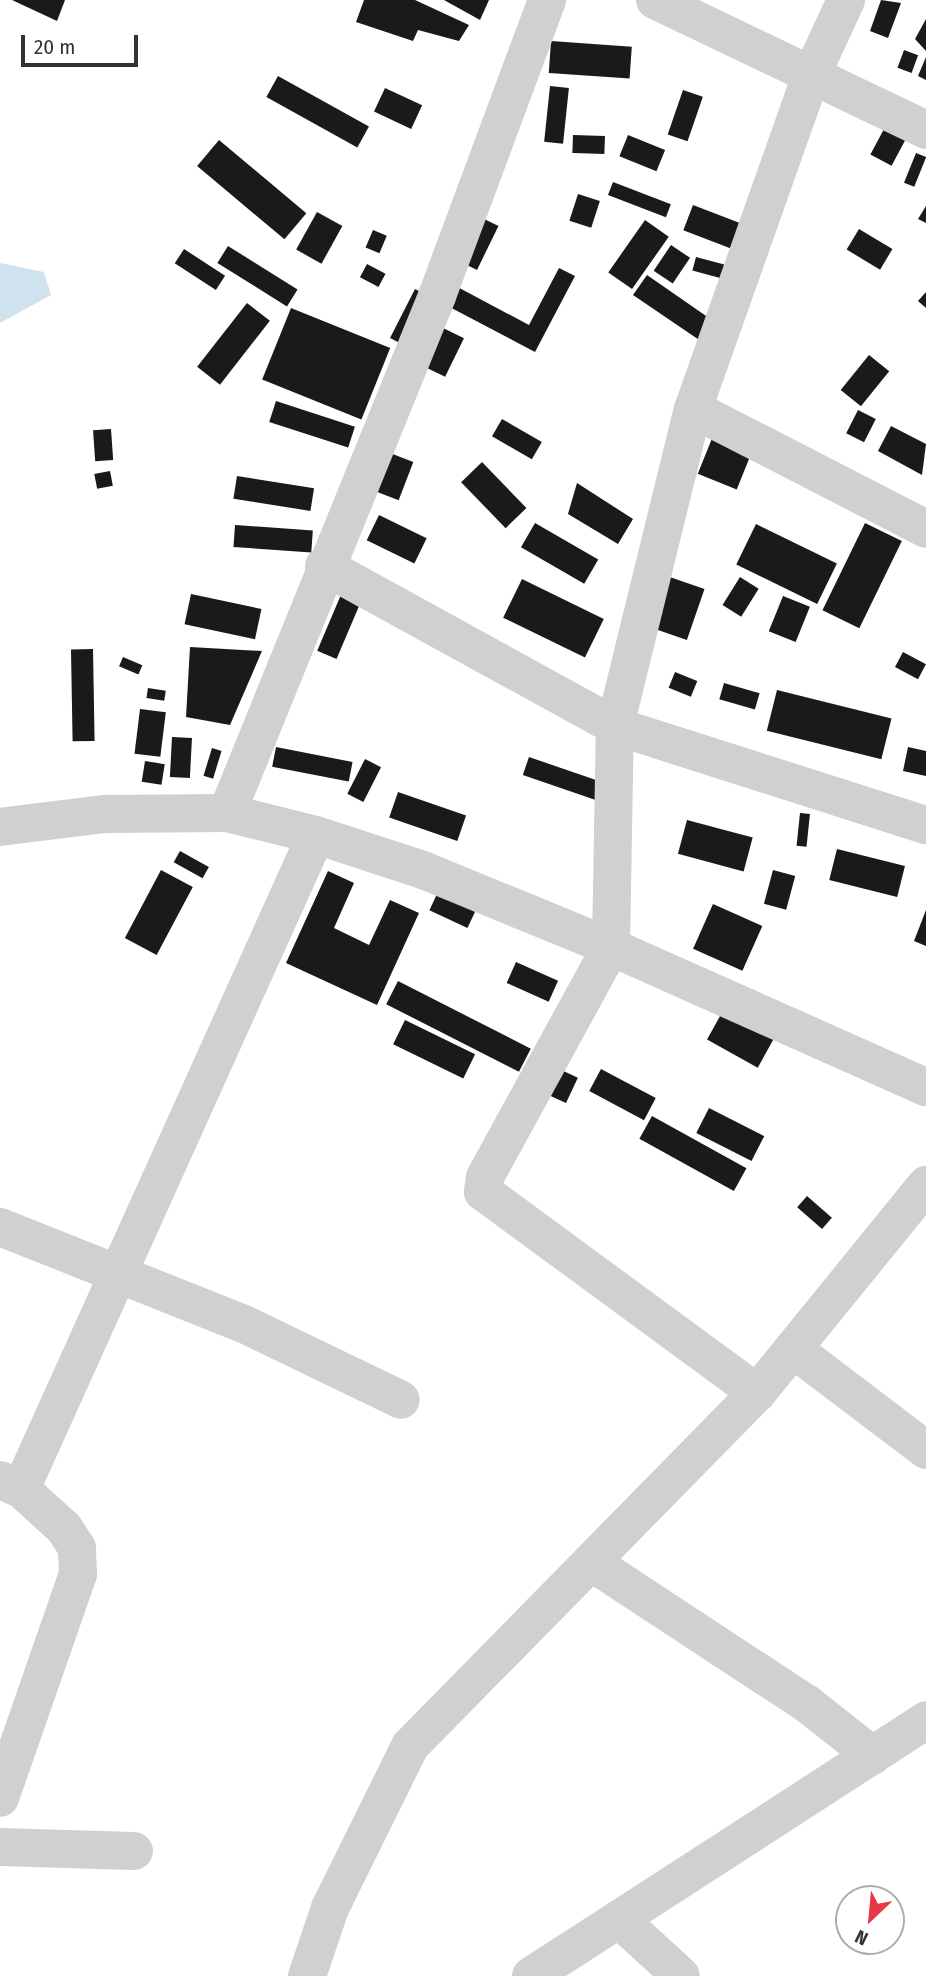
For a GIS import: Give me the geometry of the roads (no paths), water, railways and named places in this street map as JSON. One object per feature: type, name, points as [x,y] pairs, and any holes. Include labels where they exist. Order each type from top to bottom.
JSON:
[{"type":"street","points":[[227,813],[324,566],[437,296],[547,0]]},
{"type":"street","points":[[655,0],[810,78],[926,130]]},
{"type":"street","points":[[757,1393],[483,1192],[485,1177],[611,947],[615,726],[693,410],[810,78],[846,0]]},
{"type":"street","points":[[693,410],[926,529]]},
{"type":"street","points":[[324,566],[615,726],[926,825]]},
{"type":"street","points":[[0,827],[105,814],[227,813],[316,835],[423,870],[611,947],[926,1087]]},
{"type":"street","points":[[0,1798],[78,1574],[77,1548],[64,1528],[11,1484],[118,1275],[316,835]]},
{"type":"street","points":[[307,1976],[330,1908],[410,1746],[575,1574],[594,1564],[757,1393],[926,1185]]},
{"type":"street","points":[[0,1227],[244,1324],[401,1400]]},
{"type":"street","points":[[793,1349],[926,1450]]},
{"type":"street","points":[[594,1564],[806,1703],[873,1756]]},
{"type":"street","points":[[531,1976],[621,1922],[926,1720]]},
{"type":"street","points":[[0,1847],[134,1851]]},
{"type":"street","points":[[621,1922],[681,1976]]},
{"type":"water","points":[[0,263],[44,272],[51,295],[0,323]]}]
